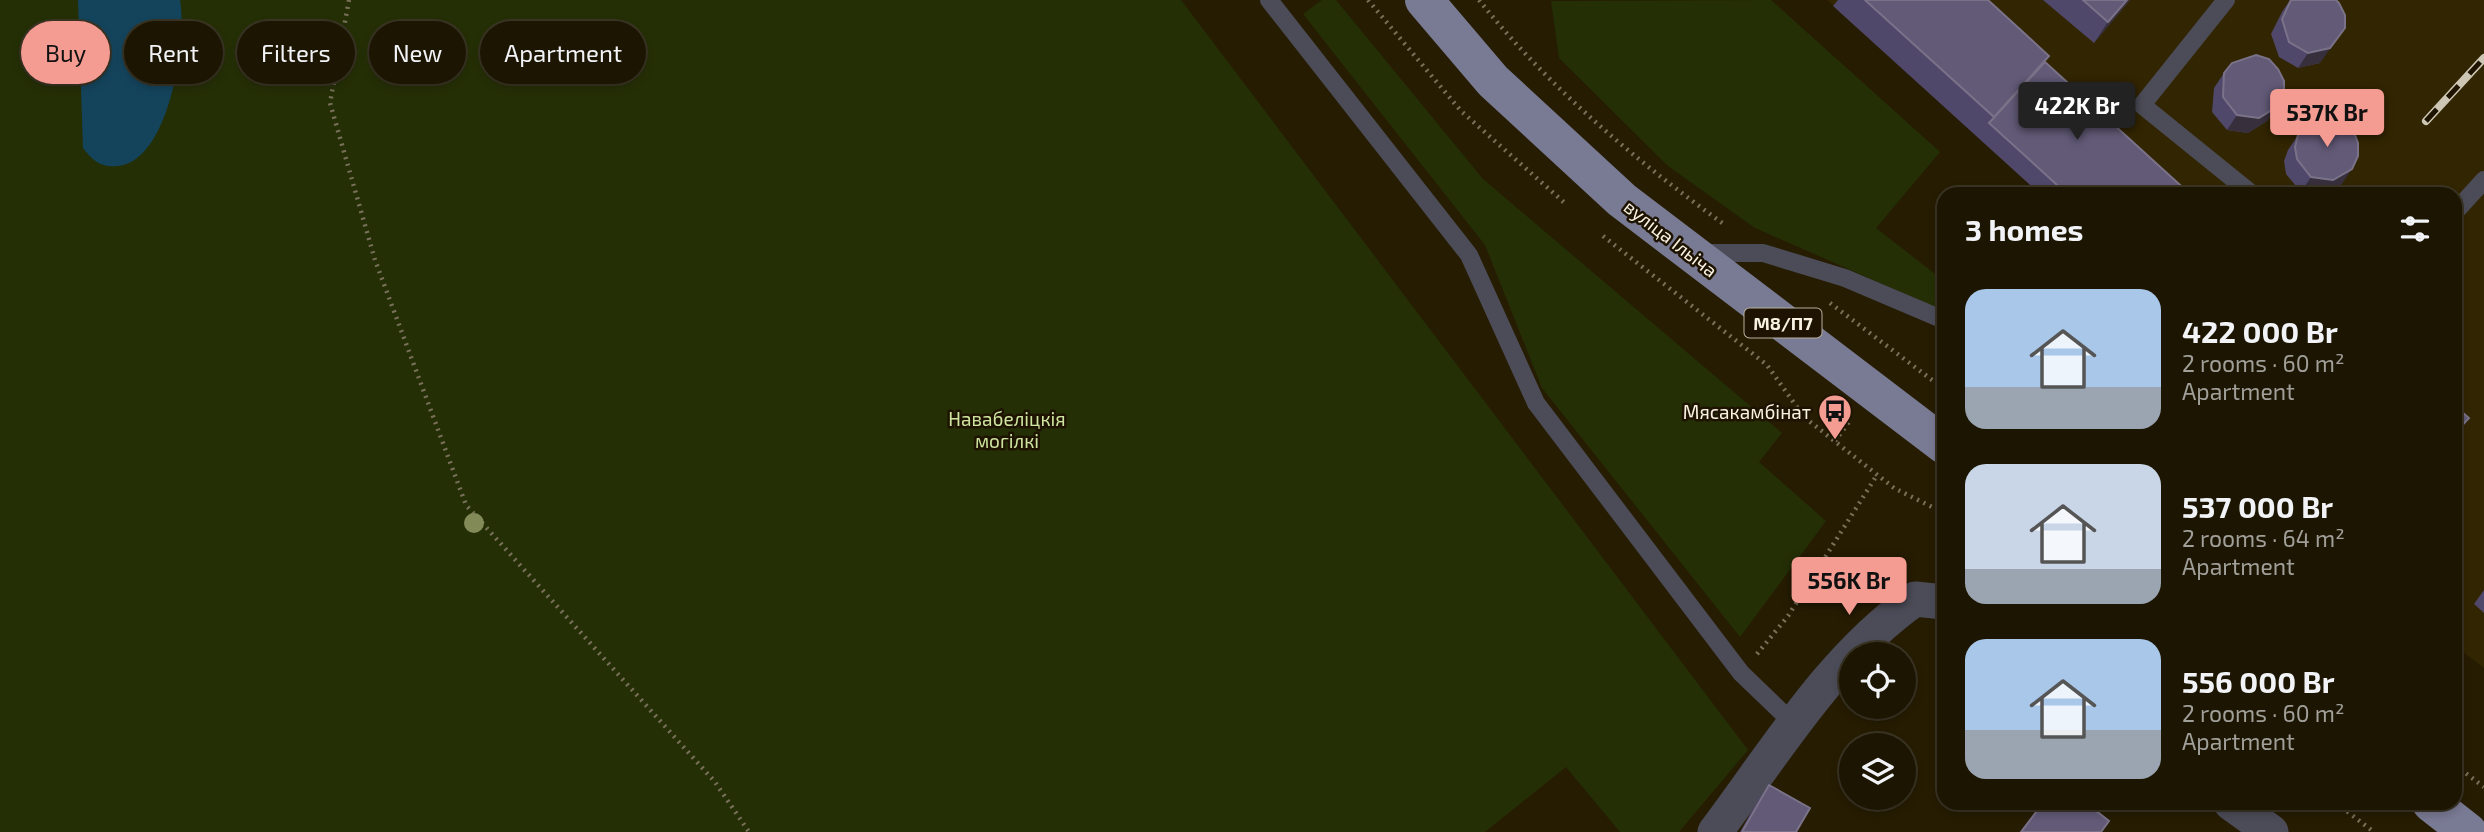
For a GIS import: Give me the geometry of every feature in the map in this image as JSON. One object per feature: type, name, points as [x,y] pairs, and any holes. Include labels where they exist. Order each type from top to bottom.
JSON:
[{"type":"main road","name":"вуліца Ільіча","points":[[1424,0],[1493,81],[1622,200],[1688,253],[1937,440]]},
{"type":"main road","points":[[2440,810],[2468,832]]},
{"type":"street","points":[[1715,832],[1828,679],[1887,618],[1915,599],[1937,601]]},
{"type":"street","points":[[2241,810],[2271,832]]},
{"type":"lane","points":[[2226,0],[2142,105],[2243,187]]},
{"type":"lane","points":[[1272,1],[1469,255],[1536,403],[1741,673],[1795,725]]},
{"type":"lane","points":[[2477,200],[2484,180]]},
{"type":"lane","points":[[1688,253],[1763,253],[1844,278],[1937,317]]},
{"type":"path","points":[[349,0],[330,103],[375,260],[466,505],[715,782],[749,832]]},
{"type":"path","points":[[1479,0],[1501,28],[1590,115],[1678,191],[1763,253]]},
{"type":"path","points":[[1827,301],[1937,384]]},
{"type":"path","points":[[1804,416],[1894,488],[1937,510]]},
{"type":"path","points":[[1741,673],[1788,616],[1878,475]]},
{"type":"path","points":[[2462,770],[2484,787]]},
{"type":"path","points":[[2345,810],[2374,832]]},
{"type":"shaded area","points":[[1827,0],[2484,0],[2484,668],[2462,651],[2462,187],[2032,187]]},
{"type":"green space","name":"Навабеліцкія могілкі","points":[[0,0],[1181,0],[1748,750],[1679,832],[1620,832],[1566,767],[1485,832],[0,832]]},
{"type":"green space","points":[[1322,0],[1336,0],[1483,179],[1782,433],[1759,462],[1826,521],[1740,637],[1542,388],[1485,245],[1303,14]]},
{"type":"green space","points":[[1771,0],[1940,152],[1876,228],[1937,276],[1937,308],[1755,228],[1668,166],[1559,58],[1551,1]]},
{"type":"water","points":[[78,0],[180,0],[181,21],[124,21],[124,84],[174,84],[162,122],[151,143],[136,159],[118,166],[98,163],[83,148],[81,84],[110,84],[110,21],[79,21]]},
{"type":"building","points":[[1865,0],[1988,0],[2049,56],[1994,117]]},
{"type":"building","points":[[2083,0],[2127,0],[2108,22]]},
{"type":"building","points":[[2291,0],[2336,0],[2339,3],[2345,15],[2345,28],[2330,48],[2308,53],[2289,42],[2282,19]]},
{"type":"building","points":[[2256,55],[2269,59],[2284,81],[2284,94],[2278,106],[2259,118],[2237,115],[2223,97],[2224,73],[2232,63]]},
{"type":"building","points":[[2045,62],[2182,187],[2059,187],[1989,123]]},
{"type":"building","points":[[2330,118],[2343,122],[2353,130],[2358,143],[2358,156],[2352,169],[2333,180],[2311,177],[2297,159],[2295,147],[2298,135],[2317,119]]},
{"type":"building","points":[[2462,412],[2469,418],[2462,426]]},
{"type":"building","points":[[1769,785],[1810,808],[1796,832],[1742,832]]},
{"type":"building","points":[[2038,810],[2095,810],[2109,821],[2101,832],[2021,832]]},
{"type":"railway","points":[[2426,121],[2484,58]]},
{"type":"place","name":"Мясакамбінат","points":[[1835,441]]}]
